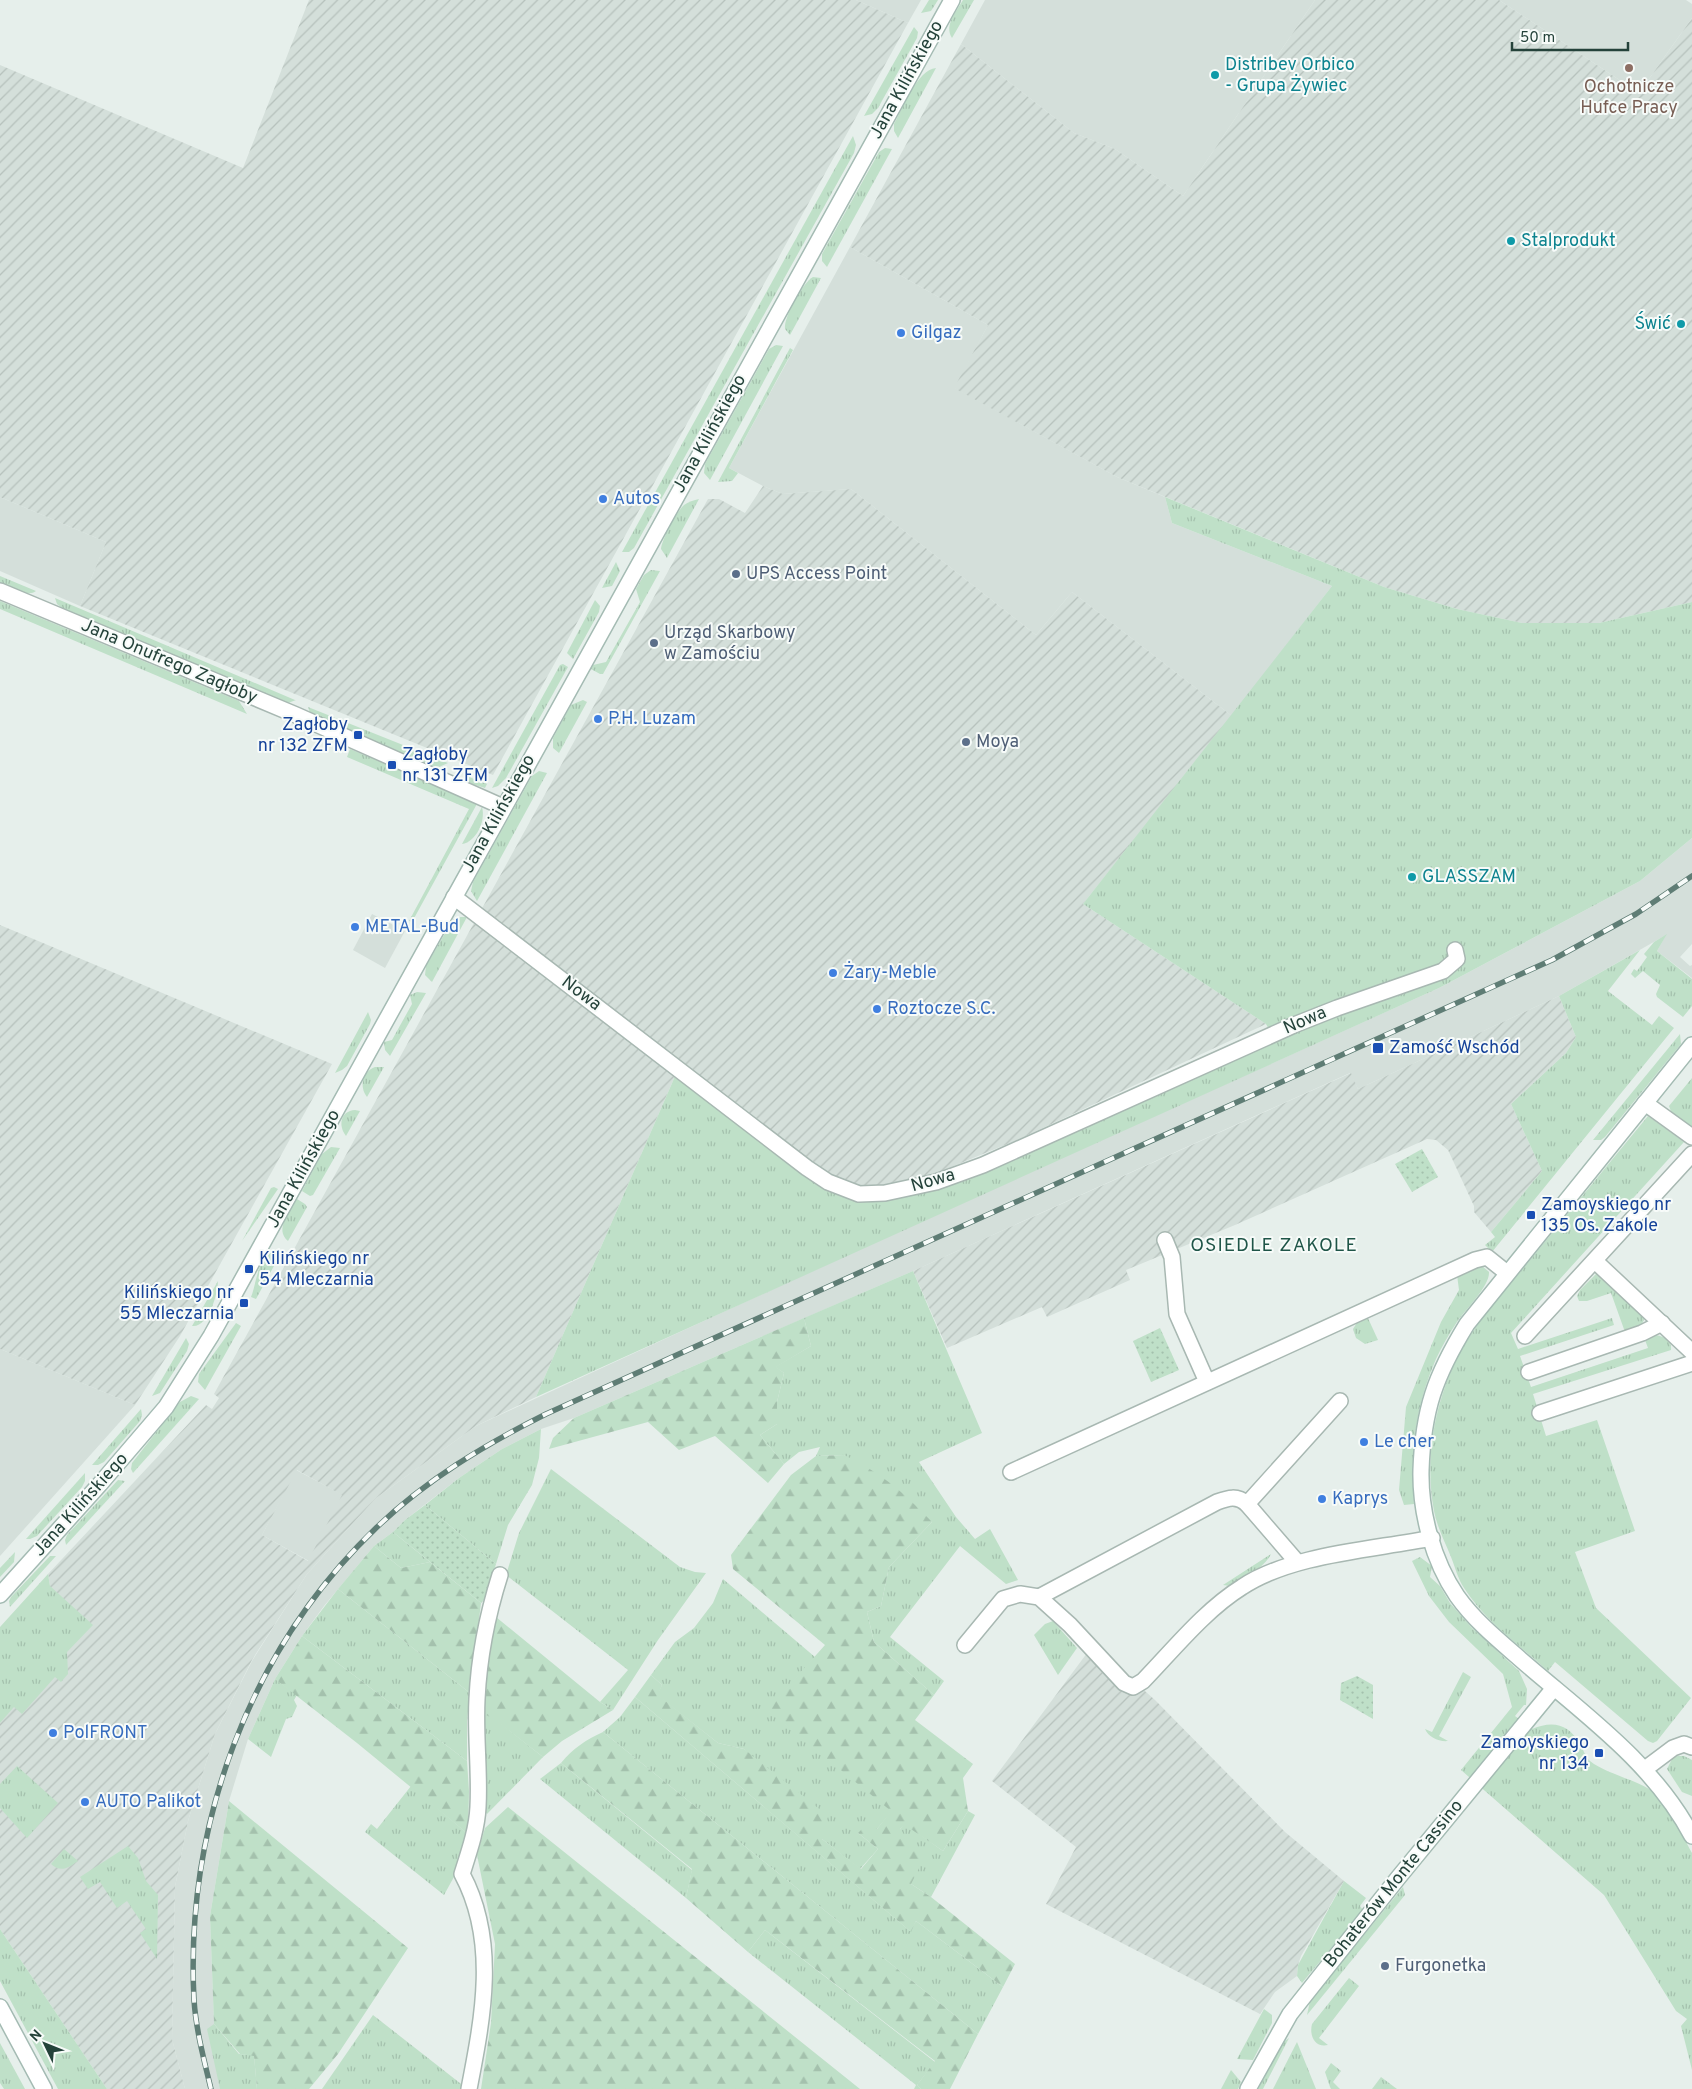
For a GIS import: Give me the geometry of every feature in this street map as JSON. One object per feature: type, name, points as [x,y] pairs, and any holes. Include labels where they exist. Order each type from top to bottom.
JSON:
[{"type":"street","name":"Jana Kilińskiego","points":[[0,1595],[110,1473],[166,1407],[183,1382],[266,1238],[503,806],[952,0]]},
{"type":"street","name":"Jana Onufrego Zagłoby","points":[[0,591],[296,715],[503,806]]},
{"type":"street","name":"Nowa","points":[[454,897],[807,1168],[840,1188],[859,1194],[885,1193],[919,1186],[983,1165],[1294,1025],[1336,1008],[1444,970],[1457,959],[1455,950]]},
{"type":"street","points":[[1692,1045],[1507,1273],[1463,1331],[1440,1371],[1431,1397],[1422,1447],[1421,1479],[1424,1507],[1444,1573],[1465,1606],[1484,1627],[1645,1770],[1674,1806],[1692,1836]]},
{"type":"street","points":[[1645,1103],[1692,1137]]},
{"type":"street","points":[[1525,1336],[1692,1154]]},
{"type":"street","points":[[1165,1240],[1172,1257],[1177,1314],[1207,1382]]},
{"type":"street","points":[[1010,1472],[1475,1260],[1487,1257],[1507,1273]]},
{"type":"street","points":[[1595,1261],[1692,1352]]},
{"type":"street","points":[[1529,1372],[1642,1333],[1662,1324]]},
{"type":"street","points":[[1540,1413],[1692,1363]]},
{"type":"street","points":[[1247,1504],[1340,1401]]},
{"type":"street","points":[[1039,1597],[1217,1502],[1234,1498],[1242,1499],[1247,1504],[1297,1562]]},
{"type":"street","points":[[965,1645],[1003,1600],[1020,1594],[1039,1597],[1070,1625],[1124,1683],[1133,1687],[1143,1681],[1230,1595],[1250,1581],[1297,1562],[1432,1538]]},
{"type":"street","points":[[469,2089],[482,2024],[484,1953],[476,1902],[462,1874],[469,1852],[478,1808],[476,1733],[482,1641],[500,1575]]},
{"type":"street","name":"Bohaterów Monte Cassino","points":[[1248,2089],[1290,2014],[1554,1688]]},
{"type":"street","points":[[1645,1770],[1673,1748],[1684,1744],[1692,1747]]},
{"type":"street","points":[[0,2007],[44,2089]]},
{"type":"shaded area","points":[[309,0],[856,0],[908,23],[493,775],[80,606],[106,542],[0,497],[0,65],[243,168]]},
{"type":"shaded area","points":[[856,0],[921,0],[908,23]]},
{"type":"shaded area","points":[[985,0],[1315,0],[1183,196],[1115,149],[1074,133],[961,44]]},
{"type":"shaded area","points":[[1315,0],[1499,0],[1639,93],[1692,18],[1692,602],[1599,623],[1522,623],[1457,609],[1384,587],[1117,477],[954,388],[988,325],[850,247],[961,44],[1074,133],[1115,149],[1183,196]]},
{"type":"shaded area","name":"Ochotnicze Hufce Pracy","points":[[1499,0],[1686,0],[1692,4],[1692,18],[1639,93]]},
{"type":"shaded area","points":[[850,247],[988,325],[955,388],[1117,477],[1165,497],[1172,523],[1332,586],[1232,716],[1072,592],[1036,635],[851,489],[783,494],[729,468]]},
{"type":"shaded area","points":[[763,486],[783,494],[851,489],[1036,635],[1072,592],[1232,716],[1083,904],[1266,1024],[1017,1140],[939,1172],[910,1182],[889,1186],[856,1186],[841,1181],[803,1157],[684,1063],[676,1074],[536,1397],[476,1426],[376,1498],[307,1574],[252,1660],[215,1734],[188,1821],[175,1887],[172,2039],[185,2089],[107,2089],[0,1929],[0,1641],[50,1586],[48,1574],[206,1405],[212,1409],[219,1398],[214,1394],[708,499],[719,499],[745,513]],"holes":[[[297,1470],[342,1495],[308,1561],[262,1535]]]},
{"type":"shaded area","points":[[0,497],[106,542],[80,606],[0,571]]},
{"type":"shaded area","points":[[1692,838],[1692,944],[1680,957],[1690,966],[1692,965],[1692,978],[1657,951],[1666,935],[1559,996],[1358,1089],[1350,1073],[913,1271],[574,1418],[541,1429],[502,1449],[459,1478],[405,1520],[374,1546],[324,1606],[302,1636],[275,1679],[248,1739],[229,1801],[210,1916],[214,2024],[229,2089],[185,2089],[172,2039],[175,1887],[188,1821],[215,1734],[252,1661],[307,1574],[376,1498],[476,1426],[882,1239],[1439,988],[1640,881]]},
{"type":"shaded area","points":[[372,914],[405,931],[385,968],[353,950]]},
{"type":"shaded area","points":[[0,925],[332,1064],[180,1336],[135,1405],[0,1349]]},
{"type":"shaded area","points":[[1559,996],[1576,1037],[1566,1053],[1511,1104],[1542,1171],[1491,1232],[1474,1212],[1474,1206],[1448,1150],[1436,1140],[1427,1139],[1235,1225],[1126,1270],[1130,1280],[1047,1317],[1042,1307],[947,1348],[913,1271],[1351,1073],[1358,1089]]},
{"type":"shaded area","points":[[0,1349],[135,1405],[0,1556]]},
{"type":"shaded area","points":[[296,1470],[343,1495],[309,1561],[262,1535]]},
{"type":"shaded area","points":[[1093,1645],[1155,1700],[1285,1832],[1344,1881],[1301,1956],[1297,1976],[1275,1992],[1260,2014],[1046,1904],[1076,1847],[992,1781]]},
{"type":"green space","points":[[929,0],[938,0],[931,11],[921,13]]},
{"type":"green space","points":[[963,0],[974,0],[952,38],[949,28],[950,23]]},
{"type":"green space","points":[[914,27],[918,32],[917,38],[878,108],[872,114],[864,116]]},
{"type":"green space","points":[[936,68],[898,138],[894,131],[894,124],[906,100],[923,75],[929,70]]},
{"type":"green space","points":[[853,136],[856,145],[854,153],[634,548],[629,552],[622,552]]},
{"type":"green space","points":[[885,148],[892,149],[827,267],[822,261],[822,254],[879,152]]},
{"type":"green space","points":[[813,277],[821,278],[790,335],[785,329],[785,324],[790,309],[804,286]]},
{"type":"green space","points":[[776,345],[783,346],[710,480],[704,473],[705,464],[769,349]]},
{"type":"green space","points":[[790,348],[793,350],[729,468],[738,473],[732,481],[718,482]]},
{"type":"green space","points":[[1165,497],[1384,587],[1457,609],[1522,623],[1599,623],[1692,602],[1692,838],[1640,881],[1439,988],[536,1397],[676,1074],[798,1168],[886,1198],[1274,1039],[1266,1024],[1083,904],[1332,586],[1172,523]]},
{"type":"green space","points":[[699,499],[667,558],[661,549],[677,513],[684,505]]},
{"type":"green space","points":[[616,562],[620,571],[612,586],[602,588]]},
{"type":"green space","points":[[651,570],[660,571],[603,674],[600,674],[591,669],[593,665],[606,662],[640,602],[636,589],[644,575]]},
{"type":"green space","points":[[0,576],[36,591],[28,593],[18,591],[0,582]]},
{"type":"green space","points":[[55,598],[296,700],[288,703],[62,608],[57,604]]},
{"type":"green space","points":[[595,600],[600,606],[599,612],[573,659],[567,653]]},
{"type":"green space","points":[[0,601],[239,701],[247,714],[0,609]]},
{"type":"green space","points":[[563,664],[568,667],[506,778],[498,786],[492,788],[560,665]]},
{"type":"green space","points":[[583,700],[587,702],[559,753],[553,748],[553,738],[571,705]]},
{"type":"green space","points":[[308,707],[448,763],[439,767],[433,767],[314,716],[310,713]]},
{"type":"green space","points":[[350,749],[478,802],[412,922],[409,921],[469,809],[347,757]]},
{"type":"green space","points":[[539,771],[547,773],[477,901],[471,891],[473,882],[532,776]]},
{"type":"green space","points":[[464,775],[487,784],[485,788],[467,781]]},
{"type":"green space","points":[[482,807],[483,818],[479,830],[472,839],[462,844]]},
{"type":"green space","points":[[467,917],[432,982],[425,975],[426,966],[451,923],[455,918]]},
{"type":"green space","points":[[1667,934],[1657,951],[1692,979],[1692,1006],[1683,1017],[1657,997],[1656,994],[1660,985],[1643,971],[1635,978],[1631,974],[1634,969],[1637,971],[1647,957],[1644,954],[1654,942]]},
{"type":"green space","points":[[1640,950],[1608,991],[1652,1025],[1659,1016],[1674,1028],[1492,1252],[1485,1245],[1495,1237],[1491,1232],[1542,1171],[1511,1104],[1566,1053],[1576,1037],[1559,996]]},
{"type":"green space","points":[[417,992],[426,993],[390,1056],[385,1050],[384,1042],[392,1040],[412,1004],[410,995]]},
{"type":"green space","points":[[368,1012],[371,1020],[370,1024],[347,1066],[335,1073]]},
{"type":"green space","points":[[1680,1034],[1681,1044],[1605,1137],[1601,1140],[1593,1140]]},
{"type":"green space","points":[[375,1067],[384,1067],[367,1097],[363,1089],[363,1080],[367,1072]]},
{"type":"green space","points":[[1692,1078],[1692,1130],[1672,1114],[1669,1106]]},
{"type":"green space","points":[[355,1110],[360,1111],[346,1136],[341,1124],[343,1116]]},
{"type":"green space","points":[[1648,1116],[1684,1142],[1511,1333],[1518,1349],[1612,1318],[1614,1325],[1520,1356],[1531,1387],[1648,1348],[1645,1340],[1656,1335],[1669,1341],[1671,1350],[1533,1394],[1546,1436],[1597,1420],[1635,1531],[1575,1552],[1596,1608],[1691,1698],[1657,1741],[1653,1743],[1648,1741],[1555,1662],[1548,1671],[1503,1632],[1472,1600],[1460,1581],[1437,1523],[1431,1491],[1430,1471],[1431,1450],[1438,1409],[1451,1371],[1467,1340],[1493,1305]]},
{"type":"green space","points":[[331,1147],[340,1148],[313,1195],[310,1196],[302,1191],[322,1154]]},
{"type":"green space","points":[[1422,1149],[1438,1177],[1412,1192],[1395,1164]]},
{"type":"green space","points":[[271,1188],[278,1189],[242,1241]]},
{"type":"green space","points":[[297,1199],[307,1207],[288,1241],[284,1236],[283,1226],[287,1215]]},
{"type":"green space","points":[[272,1252],[281,1253],[256,1299],[251,1297],[261,1265],[267,1255]]},
{"type":"green space","points":[[1481,1265],[1489,1272],[1486,1284],[1457,1322],[1446,1340],[1436,1359],[1423,1394],[1414,1447],[1414,1504],[1404,1505],[1399,1490],[1406,1407],[1441,1322],[1459,1290],[1457,1275]]},
{"type":"green space","points":[[913,1271],[982,1433],[919,1462],[956,1517],[975,1539],[990,1529],[1018,1580],[1006,1584],[960,1546],[890,1637],[944,1681],[934,1695],[874,1642],[867,1612],[881,1606],[889,1567],[932,1522],[844,1455],[816,1456],[820,1447],[799,1452],[784,1464],[760,1435],[777,1424],[777,1402],[784,1373],[775,1367],[811,1346],[804,1318]]},
{"type":"green space","points":[[1598,1272],[1644,1317],[1644,1321],[1640,1326],[1625,1332],[1611,1293],[1587,1301],[1579,1301],[1577,1296],[1580,1290]]},
{"type":"green space","points":[[218,1281],[214,1301],[208,1316],[198,1325],[192,1326]]},
{"type":"green space","points":[[1367,1316],[1378,1340],[1365,1344],[1356,1338],[1353,1329],[1358,1321]]},
{"type":"green space","points":[[804,1318],[811,1346],[776,1367],[784,1373],[777,1402],[777,1424],[760,1435],[784,1464],[768,1483],[715,1436],[679,1450],[648,1422],[549,1449],[553,1438],[574,1418]]},
{"type":"green space","points":[[236,1323],[241,1326],[205,1390],[198,1382],[199,1374]]},
{"type":"green space","points":[[1160,1328],[1179,1370],[1151,1382],[1133,1341]]},
{"type":"green space","points":[[186,1338],[189,1344],[187,1351],[160,1393],[152,1396]]},
{"type":"green space","points":[[191,1396],[199,1399],[133,1473],[131,1469],[132,1463],[180,1402]]},
{"type":"green space","points":[[141,1409],[140,1421],[104,1462],[92,1465]]},
{"type":"green space","points":[[541,1429],[539,1458],[532,1485],[508,1525],[496,1564],[425,1505],[459,1478],[502,1449]]},
{"type":"green space","points":[[844,1455],[881,1476],[911,1501],[932,1522],[889,1567],[881,1606],[867,1612],[874,1642],[934,1695],[915,1720],[973,1764],[963,1778],[968,1811],[943,1851],[905,1825],[900,1829],[923,1860],[911,1884],[931,1897],[1015,1964],[1003,1987],[916,1921],[911,1932],[635,1697],[651,1675],[662,1685],[658,1695],[718,1743],[744,1749],[828,1816],[822,1839],[861,1869],[878,1849],[858,1833],[868,1823],[877,1829],[891,1811],[767,1710],[825,1645],[733,1569],[731,1555],[791,1475],[816,1456]]},
{"type":"green space","points":[[551,1469],[680,1567],[706,1573],[658,1640],[613,1710],[600,1702],[628,1670],[506,1575],[519,1533]]},
{"type":"green space","points":[[85,1473],[85,1481],[82,1487],[37,1536],[26,1539]]},
{"type":"green space","points":[[118,1480],[125,1481],[66,1545],[67,1535]]},
{"type":"green space","points":[[425,1505],[496,1564],[486,1598],[481,1603],[393,1532]]},
{"type":"green space","points":[[393,1532],[430,1562],[401,1568],[374,1546]]},
{"type":"green space","points":[[374,1546],[401,1568],[430,1562],[481,1603],[470,1693],[338,1589]]},
{"type":"green space","points":[[15,1552],[14,1562],[0,1577],[0,1568]]},
{"type":"green space","points":[[1271,1554],[1268,1560],[1253,1572],[1230,1586],[1223,1585]]},
{"type":"green space","points":[[50,1556],[56,1556],[10,1607],[9,1601],[11,1597]]},
{"type":"green space","points":[[1420,1557],[1432,1566],[1430,1577],[1440,1586],[1450,1603],[1472,1628],[1519,1671],[1527,1689],[1526,1705],[1515,1716],[1532,1729],[1547,1725],[1566,1728],[1576,1737],[1590,1761],[1603,1769],[1649,1789],[1667,1809],[1692,1853],[1692,2070],[1681,2026],[1687,2019],[1676,2011],[1604,1895],[1461,1770],[1512,1707],[1503,1674],[1449,1622],[1429,1596],[1412,1561]]},
{"type":"green space","points":[[48,1574],[50,1586],[93,1625],[67,1652],[68,1674],[61,1682],[55,1677],[22,1714],[14,1707],[0,1723],[0,1627]]},
{"type":"green space","points":[[723,1579],[815,1657],[768,1710],[892,1811],[877,1829],[858,1833],[878,1849],[860,1869],[822,1839],[744,1749],[718,1743],[657,1695],[662,1685],[651,1675],[675,1642],[694,1628],[713,1603]]},
{"type":"green space","points":[[338,1589],[470,1693],[467,1721],[467,1761],[302,1636]]},
{"type":"green space","points":[[496,1617],[600,1702],[613,1710],[562,1741],[543,1757],[494,1719],[482,1713],[485,1656]]},
{"type":"green space","points":[[1053,1621],[1077,1648],[1058,1675],[1034,1635],[1045,1624]]},
{"type":"green space","points":[[302,1636],[467,1761],[469,1791],[468,1834],[275,1679]]},
{"type":"green space","points":[[1463,1672],[1471,1677],[1439,1736],[1448,1741],[1431,1737],[1425,1729],[1432,1732]]},
{"type":"green space","points":[[1357,1676],[1373,1685],[1373,1719],[1340,1700],[1341,1683]]},
{"type":"green space","points":[[275,1679],[297,1695],[294,1700],[297,1706],[292,1717],[286,1719],[271,1757],[248,1739]]},
{"type":"green space","points":[[635,1697],[910,1931],[916,1921],[1003,1987],[978,2034],[603,1732],[620,1717]]},
{"type":"green space","points":[[482,1713],[494,1718],[543,1757],[487,1814],[482,1807]]},
{"type":"green space","points":[[603,1732],[978,2034],[950,2089],[921,2089],[917,2085],[935,2061],[765,1930],[748,1952],[686,1898],[692,1869],[561,1763],[580,1745]]},
{"type":"green space","points":[[1677,1756],[1684,1756],[1692,1760],[1692,1796],[1682,1792],[1667,1769],[1672,1759]]},
{"type":"green space","points":[[561,1763],[692,1870],[686,1898],[540,1779]]},
{"type":"green space","points":[[17,1766],[58,1803],[27,1838],[0,1808],[0,1784]]},
{"type":"green space","points":[[411,1786],[468,1834],[460,1866],[444,1895],[365,1832],[371,1824],[377,1829]]},
{"type":"green space","points":[[229,1801],[408,1948],[338,2054],[309,2089],[257,2089],[254,2056],[240,2054],[214,2024],[210,1916]]},
{"type":"green space","points":[[508,1807],[860,2089],[481,2089],[491,2023],[495,1944],[477,1855],[485,1828]]},
{"type":"green space","points":[[968,1811],[975,1815],[931,1897],[911,1884],[900,1829],[905,1824],[943,1851]]},
{"type":"green space","points":[[128,1846],[138,1858],[146,1881],[158,1895],[157,1959],[140,1933],[146,1929],[127,1901],[117,1908],[100,1882],[88,1889],[80,1877]]},
{"type":"green space","points":[[64,1849],[78,1861],[61,1869],[51,1864]]},
{"type":"green space","points":[[1344,1881],[1366,1898],[1360,1906],[1363,1910],[1302,1983],[1297,1976],[1298,1965]]},
{"type":"green space","points":[[1403,1887],[1405,1895],[1307,2015],[1310,2001]]},
{"type":"green space","points":[[0,1929],[107,2089],[58,2089],[0,1981]]},
{"type":"green space","points":[[765,1930],[935,2062],[917,2085],[921,2089],[914,2089],[916,2085],[748,1952]]},
{"type":"green space","points":[[1349,1978],[1359,1986],[1319,2038],[1328,2045],[1320,2045],[1312,2037],[1312,2024]]},
{"type":"green space","points":[[1264,2009],[1272,2015],[1272,2023],[1253,2060],[1237,2059]]},
{"type":"green space","points":[[373,2015],[465,2087],[463,2089],[322,2089]]},
{"type":"green space","points":[[214,2024],[239,2054],[254,2055],[257,2089],[220,2089],[207,2029]]},
{"type":"green space","points":[[1289,2038],[1263,2089],[1258,2089],[1282,2043]]},
{"type":"green space","points":[[1297,2042],[1316,2089],[1273,2089]]},
{"type":"green space","points":[[0,2043],[25,2089],[4,2089],[0,2083]]},
{"type":"green space","points":[[1331,2063],[1341,2071],[1333,2082],[1340,2089],[1331,2089],[1330,2087],[1325,2072]]},
{"type":"green space","points":[[1231,2070],[1241,2082],[1238,2089],[1221,2089]]},
{"type":"green space","points":[[1381,2077],[1397,2089],[1372,2089]]},
{"type":"railway","points":[[211,2089],[195,2011],[194,1934],[201,1870],[214,1806],[234,1744],[260,1685],[293,1629],[331,1576],[376,1528],[415,1494],[478,1451],[546,1414],[1552,960],[1636,914],[1692,876]]},
{"type":"place","name":"Ochotnicze Hufce Pracy","points":[[1629,68]]},
{"type":"place","name":"Distribev Orbico - Grupa Żywiec","points":[[1215,75]]},
{"type":"place","name":"Stalprodukt","points":[[1511,241]]},
{"type":"place","name":"Świć","points":[[1681,324]]},
{"type":"place","name":"Gilgaz","points":[[901,333]]},
{"type":"place","name":"Autos","points":[[603,499]]},
{"type":"place","name":"UPS Access Point","points":[[736,574]]},
{"type":"place","name":"Urząd Skarbowy w Zamościu","points":[[654,643]]},
{"type":"place","name":"P.H. Luzam","points":[[598,719]]},
{"type":"place","name":"Zagłoby nr 132 ZFM","points":[[358,735]]},
{"type":"place","name":"Moya","points":[[966,742]]},
{"type":"place","name":"Zagłoby nr 131 ZFM","points":[[392,765]]},
{"type":"place","name":"GLASSZAM","points":[[1412,877]]},
{"type":"place","name":"METAL-Bud","points":[[355,927]]},
{"type":"place","name":"Żary-Meble","points":[[833,973]]},
{"type":"place","name":"Roztocze S.C.","points":[[877,1009]]},
{"type":"place","name":"Zamość Wschód","points":[[1378,1048]]},
{"type":"place","name":"Zamoyskiego nr 135 Os. Zakole","points":[[1531,1215]]},
{"type":"place","name":"Kilińskiego nr 54 Mleczarnia","points":[[249,1269]]},
{"type":"place","name":"Kilińskiego nr 55 Mleczarnia","points":[[244,1303]]},
{"type":"place","name":"Le cher","points":[[1364,1442]]},
{"type":"place","name":"Kaprys","points":[[1322,1499]]},
{"type":"place","name":"PolFRONT","points":[[53,1733]]},
{"type":"place","name":"Zamoyskiego nr 134","points":[[1599,1753]]},
{"type":"place","name":"AUTO Palikot","points":[[85,1802]]},
{"type":"place","name":"Furgonetka","points":[[1385,1966]]},
{"type":"district","name":"OSIEDLE ZAKOLE","points":[[1274,1246]]}]
